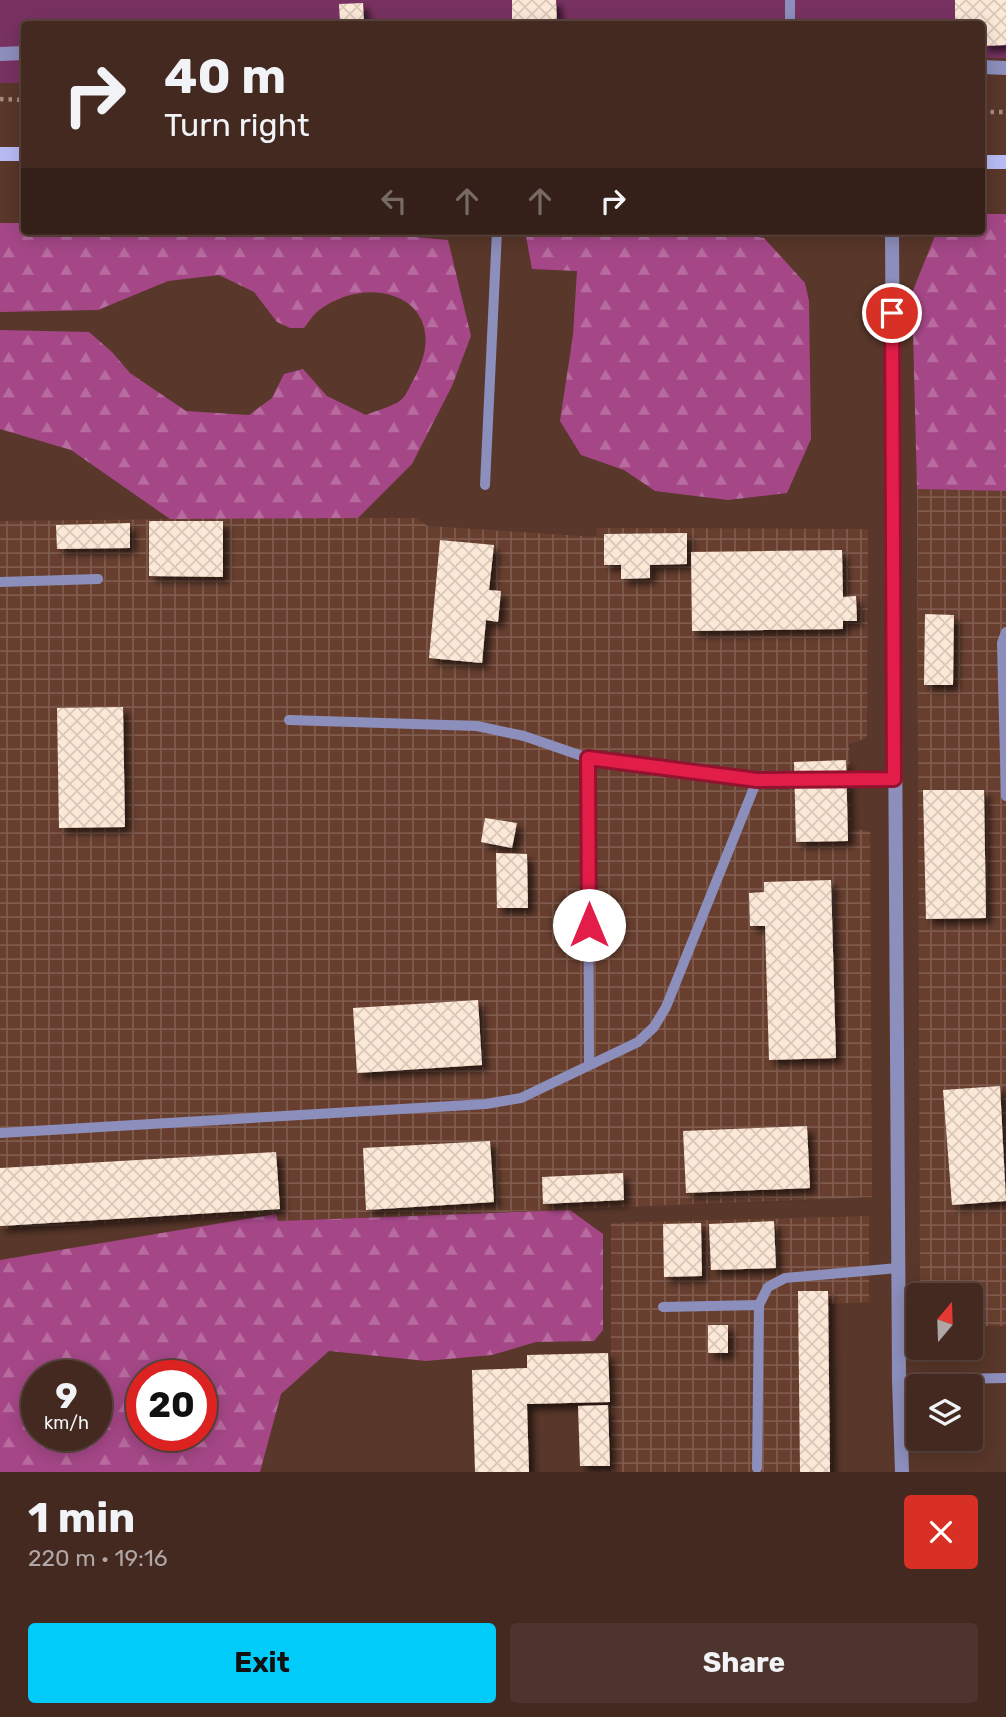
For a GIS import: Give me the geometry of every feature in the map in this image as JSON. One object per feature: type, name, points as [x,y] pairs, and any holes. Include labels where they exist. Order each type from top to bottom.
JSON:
[{"type":"main road","points":[[0,154],[21,155]]},
{"type":"main road","points":[[985,162],[1006,162]]},
{"type":"street","points":[[0,54],[21,53]]},
{"type":"street","points":[[985,67],[1006,68]]},
{"type":"street","points":[[892,235],[894,779],[902,1472]]},
{"type":"lane","points":[[790,0],[790,21]]},
{"type":"lane","points":[[485,485],[497,235]]},
{"type":"lane","points":[[0,582],[97,579]]},
{"type":"lane","points":[[1006,632],[1002,643],[1006,796]]},
{"type":"lane","points":[[289,720],[477,726],[524,736],[588,758],[757,780],[894,779]]},
{"type":"lane","points":[[588,758],[589,1065]]},
{"type":"lane","points":[[0,1133],[486,1104],[521,1098],[638,1042],[654,1027],[666,1007],[757,780]]},
{"type":"lane","points":[[757,1468],[759,1305],[768,1287],[785,1278],[898,1268]]},
{"type":"lane","points":[[663,1307],[759,1305]]},
{"type":"lane","points":[[899,1380],[1006,1378]]},
{"type":"path","points":[[0,99],[21,100]]},
{"type":"path","points":[[985,112],[1006,112]]},
{"type":"shaded area","points":[[0,0],[1006,0],[1006,58],[985,58],[985,21],[21,21],[21,83],[0,83]]},
{"type":"shaded area","points":[[917,489],[1006,491],[1006,1326],[984,1326],[984,1283],[920,1283]]},
{"type":"shaded area","points":[[416,518],[428,526],[596,537],[597,528],[868,529],[867,738],[849,744],[851,829],[870,831],[872,1197],[278,1221],[276,1214],[0,1229],[0,521]]},
{"type":"shaded area","points":[[869,1216],[869,1302],[830,1304],[832,1472],[611,1472],[611,1223]]},
{"type":"green space","points":[[985,214],[1006,214],[1006,491],[917,489],[912,293],[935,235],[985,235]]},
{"type":"green space","points":[[0,223],[21,223],[21,235],[394,235],[448,240],[471,336],[452,386],[412,464],[358,518],[170,519],[71,450],[0,429],[0,330],[89,332],[112,352],[130,373],[186,411],[249,415],[272,398],[284,374],[303,369],[327,396],[366,415],[401,400],[415,377],[425,351],[424,329],[416,312],[402,300],[383,293],[362,293],[340,299],[318,311],[304,328],[290,328],[277,322],[254,292],[219,275],[168,281],[98,310],[0,312]]},
{"type":"green space","points":[[526,235],[746,235],[764,238],[805,283],[809,301],[811,439],[787,493],[728,500],[655,491],[624,470],[581,455],[560,421],[573,335],[577,271],[532,269]]},
{"type":"green space","points":[[570,1210],[603,1234],[603,1330],[594,1341],[536,1342],[492,1355],[426,1361],[329,1351],[281,1394],[260,1472],[0,1472],[0,1260],[276,1214],[278,1221]]},
{"type":"building","points":[[512,0],[556,0],[557,21],[512,21]]},
{"type":"building","points":[[955,0],[1006,0],[1006,45],[985,46],[985,21],[955,21]]},
{"type":"building","points":[[363,3],[364,21],[340,21],[339,4]]},
{"type":"building","points":[[149,521],[223,521],[223,577],[149,576]]},
{"type":"building","points":[[130,523],[130,548],[57,549],[56,525]]},
{"type":"building","points":[[687,533],[687,564],[650,565],[650,578],[621,579],[621,565],[604,565],[604,534]]},
{"type":"building","points":[[440,540],[494,545],[489,590],[501,591],[498,622],[486,620],[482,663],[429,658]]},
{"type":"building","points":[[842,550],[843,597],[856,596],[857,621],[843,621],[843,629],[692,631],[691,552]]},
{"type":"building","points":[[925,614],[954,615],[953,685],[924,685]]},
{"type":"building","points":[[123,707],[125,827],[59,828],[57,708]]},
{"type":"building","points":[[846,760],[848,841],[796,842],[794,762]]},
{"type":"building","points":[[923,790],[984,790],[986,918],[926,919]]},
{"type":"building","points":[[485,818],[517,823],[512,848],[481,842]]},
{"type":"building","points":[[496,853],[527,854],[528,908],[497,908]]},
{"type":"building","points":[[831,880],[836,1058],[769,1060],[765,926],[750,926],[749,893],[764,892],[764,882]]},
{"type":"building","points":[[478,1000],[482,1065],[357,1073],[353,1008]]},
{"type":"building","points":[[1000,1086],[1006,1201],[952,1205],[943,1090]]},
{"type":"building","points":[[807,1126],[810,1188],[686,1193],[683,1131]]},
{"type":"building","points":[[490,1141],[494,1202],[366,1210],[363,1148]]},
{"type":"building","points":[[276,1152],[280,1209],[0,1226],[0,1168]]},
{"type":"building","points":[[623,1173],[624,1200],[543,1204],[542,1177]]},
{"type":"building","points":[[774,1221],[776,1268],[711,1270],[709,1224]]},
{"type":"building","points":[[701,1223],[702,1276],[664,1277],[663,1224]]},
{"type":"building","points":[[798,1291],[828,1291],[830,1472],[800,1472]]},
{"type":"building","points":[[708,1325],[728,1325],[728,1353],[708,1353]]},
{"type":"building","points":[[608,1353],[610,1402],[527,1404],[529,1472],[475,1472],[472,1370],[527,1368],[527,1355]]},
{"type":"building","points":[[608,1405],[610,1466],[580,1466],[578,1406]]},
{"type":"route","points":[[589,925],[588,758],[757,780],[894,779],[892,313]]}]
